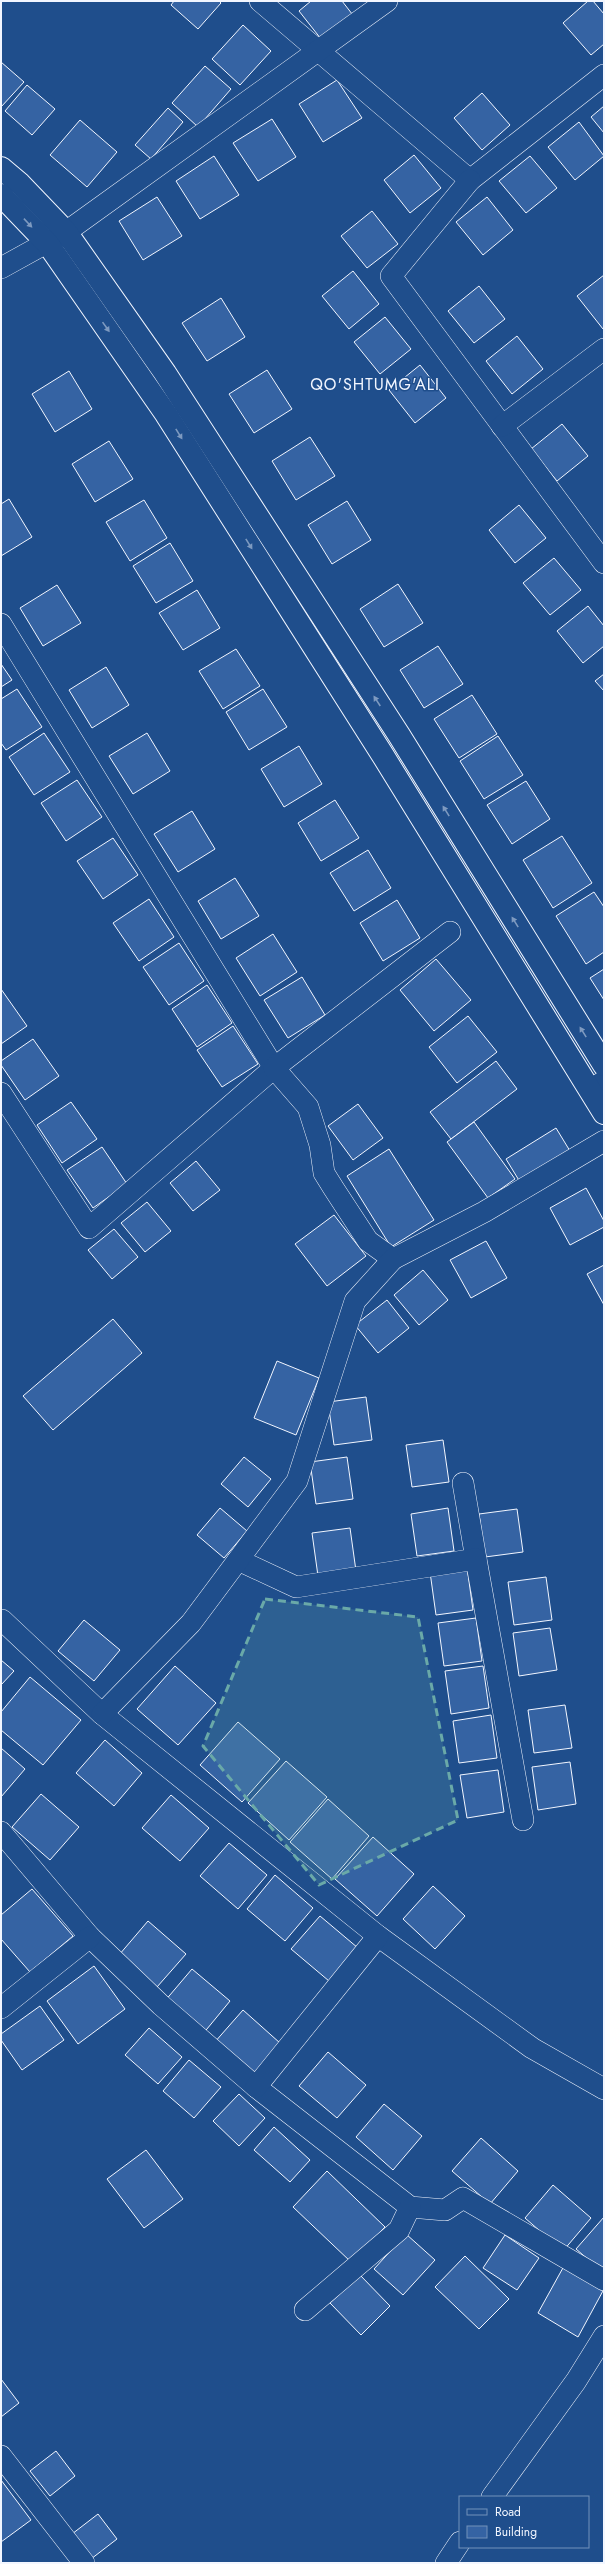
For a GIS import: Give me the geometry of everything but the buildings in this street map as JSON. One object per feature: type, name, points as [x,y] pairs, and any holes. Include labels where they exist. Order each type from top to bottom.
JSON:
[{"type":"main road","points":[[1,168],[20,184],[66,232],[165,372],[398,735],[604,1065]]},
{"type":"main road","points":[[1,195],[48,244],[166,414],[390,767],[597,1086],[604,1113]]},
{"type":"street","points":[[260,1],[470,180]]},
{"type":"street","points":[[1,268],[48,244],[66,232],[319,52],[387,1]]},
{"type":"street","points":[[604,75],[470,180],[391,276],[604,563]]},
{"type":"street","points":[[502,426],[604,349]]},
{"type":"street","points":[[1,624],[274,1068],[308,1107],[320,1144],[324,1173],[368,1241],[393,1259]]},
{"type":"street","points":[[1,1093],[89,1228],[274,1068],[450,932]]},
{"type":"street","points":[[102,1714],[191,1623],[297,1481],[355,1301],[393,1259],[484,1212],[604,1141]]},
{"type":"street","points":[[463,1483],[523,1820]]},
{"type":"street","points":[[238,1560],[296,1587],[476,1559]]},
{"type":"street","points":[[2,1620],[102,1714],[378,1936],[532,2048],[604,2089]]},
{"type":"street","points":[[1,1832],[90,1937],[161,2005],[256,2086],[410,2207],[445,2210],[463,2198],[604,2280]]},
{"type":"street","points":[[256,2086],[378,1936]]},
{"type":"street","points":[[1,2008],[90,1937]]},
{"type":"street","points":[[305,2310],[398,2230],[410,2207]]},
{"type":"street","points":[[493,2496],[576,2381],[604,2336]]},
{"type":"street","points":[[1,2456],[84,2563]]},
{"type":"street","points":[[446,2563],[459,2544]]},
{"type":"highlighted area","points":[[265,1599],[418,1617],[458,1820],[319,1885],[203,1746]]},
{"type":"district","name":"QO'SHTUMG'ALI","points":[[375,384]]}]
